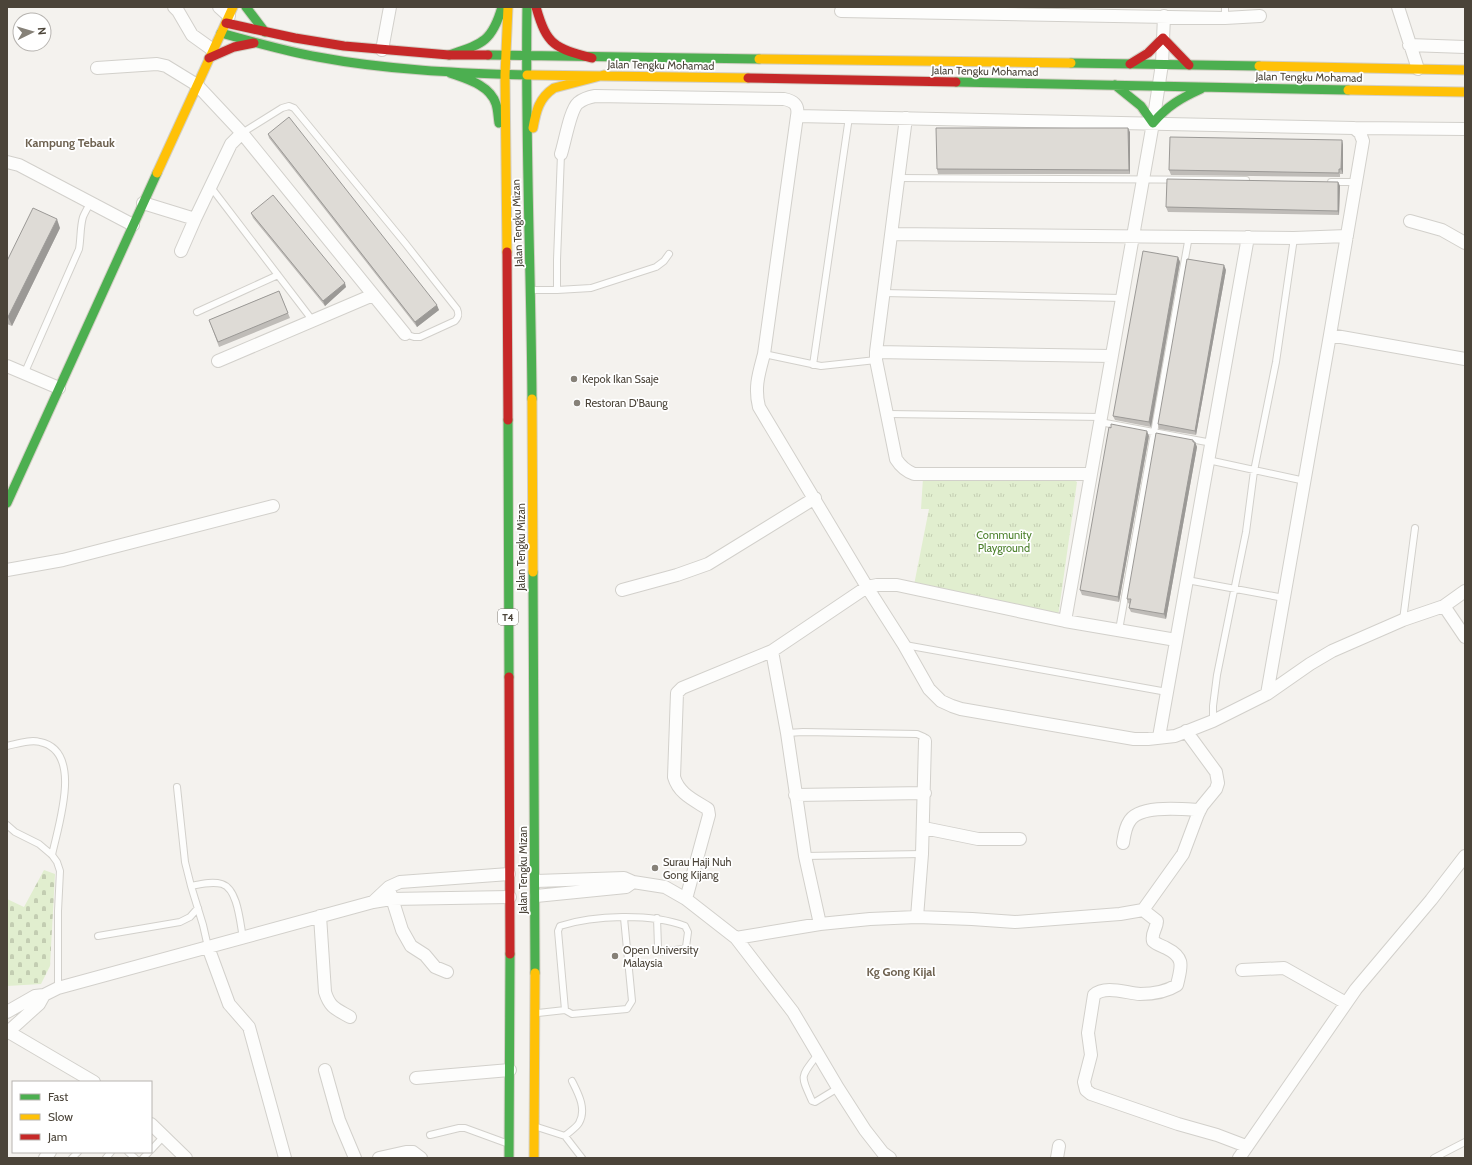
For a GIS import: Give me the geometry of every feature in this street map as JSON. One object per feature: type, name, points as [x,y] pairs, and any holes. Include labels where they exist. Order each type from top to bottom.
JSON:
[{"type":"main road","points":[[246,7],[265,32]]},
{"type":"main road","points":[[449,55],[480,45],[490,37],[499,19],[502,7]]},
{"type":"main road","name":"Jalan Tengku Mizan","points":[[508,7],[505,75],[507,165],[510,897],[509,1158]]},
{"type":"main road","name":"Jalan Tengku Mizan","points":[[527,7],[526,166],[531,290],[536,881],[534,1158]]},
{"type":"main road","points":[[536,7],[540,25],[544,33],[553,44],[564,50],[592,58]]},
{"type":"main road","points":[[7,503],[11,484],[59,388],[229,15]]},
{"type":"main road","name":"Jalan Tengku Mohamad","points":[[229,15],[265,32],[295,38],[382,50],[449,55],[506,57],[1162,64],[1465,70]]},
{"type":"main road","points":[[221,33],[254,43],[332,60],[373,66],[450,73],[473,81],[482,86],[489,93],[495,103],[507,165]]},
{"type":"main road","points":[[1130,64],[1145,57],[1163,38],[1180,58],[1189,65]]},
{"type":"main road","points":[[211,54],[254,43]]},
{"type":"main road","name":"Jalan Tengku Mohamad","points":[[450,73],[1465,92]]},
{"type":"main road","points":[[526,166],[538,104],[543,96],[554,88],[604,75]]},
{"type":"main road","points":[[1115,85],[1134,99],[1144,109],[1153,123],[1164,108],[1178,99],[1207,87]]},
{"type":"street","points":[[174,7],[178,11],[192,35],[211,54]]},
{"type":"street","points":[[219,7],[229,15]]},
{"type":"street","points":[[382,50],[390,7]]},
{"type":"street","points":[[1398,7],[1418,69]]},
{"type":"street","points":[[841,11],[1063,11],[1164,16],[1225,12],[1260,16]]},
{"type":"street","points":[[1065,621],[1153,123],[1162,64],[1164,16]]},
{"type":"street","points":[[1409,45],[1465,47]]},
{"type":"street","points":[[97,68],[157,64],[166,66],[197,85],[242,133],[405,334]]},
{"type":"street","points":[[562,154],[574,108],[579,102],[596,96],[784,99],[792,101],[796,105],[798,110],[764,354],[756,384],[756,395],[759,407],[867,587],[904,645],[929,689],[941,701],[952,706],[1134,739],[1175,736],[1213,720],[1267,694],[1310,664],[1332,651],[1403,620],[1444,606],[1465,591]]},
{"type":"street","points":[[797,116],[1465,129]]},
{"type":"street","points":[[906,118],[876,356],[896,459],[900,466],[914,474],[1090,474]]},
{"type":"street","points":[[1267,694],[1363,141],[1360,132],[1354,128]]},
{"type":"street","points":[[181,251],[210,186],[231,144],[242,133]]},
{"type":"street","points":[[7,162],[19,165],[133,225]]},
{"type":"street","points":[[143,203],[195,219]]},
{"type":"street","points":[[1410,221],[1442,230],[1465,243]]},
{"type":"street","points":[[891,234],[1133,235],[1294,238],[1347,236]]},
{"type":"street","points":[[1159,737],[1248,237]]},
{"type":"street","points":[[218,361],[373,295]]},
{"type":"street","points":[[1330,335],[1465,360]]},
{"type":"street","points":[[876,356],[1112,356]]},
{"type":"street","points":[[7,366],[59,388]]},
{"type":"street","points":[[622,590],[677,575],[708,564],[814,498]]},
{"type":"street","points":[[7,570],[63,560],[273,506]]},
{"type":"street","points":[[686,899],[710,814],[708,809],[680,790],[676,785],[674,777],[677,693],[682,688],[772,651],[867,587],[897,585],[1065,621],[1176,640]]},
{"type":"street","points":[[1444,606],[1465,637]]},
{"type":"street","points":[[772,651],[787,733],[805,856],[820,924]]},
{"type":"street","points":[[736,938],[820,924],[870,919],[917,917],[1015,922],[1120,914],[1143,910],[1183,854],[1200,810],[1216,789],[1218,777],[1216,772],[1186,731]]},
{"type":"street","points":[[917,917],[924,828],[925,741]]},
{"type":"street","points":[[795,795],[925,793]]},
{"type":"street","points":[[1123,843],[1129,821],[1138,814],[1148,811],[1168,809],[1200,810]]},
{"type":"street","points":[[924,828],[978,839],[1020,839]]},
{"type":"street","points":[[1239,1158],[1356,989],[1431,900],[1465,856]]},
{"type":"street","points":[[373,902],[389,887],[400,882],[509,874]]},
{"type":"street","points":[[536,881],[624,878],[633,882],[665,887],[686,899],[736,938],[793,1012],[838,1088],[883,1153],[890,1158]]},
{"type":"street","points":[[536,896],[620,888],[626,887],[633,882]]},
{"type":"street","points":[[389,887],[391,899],[402,930],[411,946],[425,955],[435,968],[447,972]]},
{"type":"street","points":[[7,1012],[35,996],[44,995],[58,988],[373,902],[391,899],[510,897]]},
{"type":"street","points":[[1143,910],[1157,921],[1152,934],[1153,940],[1176,953],[1179,958],[1181,969],[1177,985],[1167,991],[1153,993],[1141,994],[1102,991],[1094,995],[1088,1033],[1091,1055],[1084,1082],[1086,1090],[1091,1094],[1178,1124],[1217,1134],[1246,1146]]},
{"type":"street","points":[[320,916],[325,992],[328,1002],[350,1017]]},
{"type":"street","points":[[208,947],[229,1004],[249,1027],[285,1158]]},
{"type":"street","points":[[1242,970],[1284,968],[1346,1003]]},
{"type":"street","points":[[44,995],[40,1004],[8,1031],[92,1081]]},
{"type":"street","points":[[325,1070],[339,1120],[355,1158]]},
{"type":"street","points":[[416,1078],[510,1070]]},
{"type":"street","points":[[152,1125],[185,1158]]},
{"type":"street","points":[[379,1158],[406,1152],[413,1152],[421,1158]]},
{"type":"lane","points":[[242,133],[282,108],[289,106],[294,108],[406,243],[457,309],[459,314],[455,321],[420,336],[414,337],[405,334]]},
{"type":"lane","points":[[813,365],[849,117]]},
{"type":"lane","points":[[557,290],[562,154]]},
{"type":"lane","points":[[898,178],[1143,178],[1254,180]]},
{"type":"lane","points":[[1325,182],[1356,182]]},
{"type":"lane","points":[[210,186],[313,321]]},
{"type":"lane","points":[[24,372],[79,249],[84,215],[91,202]]},
{"type":"lane","points":[[1119,630],[1190,236]]},
{"type":"lane","points":[[1213,720],[1213,706],[1217,675],[1246,532],[1254,471],[1276,362],[1294,238]]},
{"type":"lane","points":[[531,290],[591,288],[656,267],[664,261],[669,254]]},
{"type":"lane","points":[[197,312],[278,275]]},
{"type":"lane","points":[[883,293],[1122,298]]},
{"type":"lane","points":[[764,354],[821,366],[876,356]]},
{"type":"lane","points":[[888,414],[1100,420],[1212,443]]},
{"type":"lane","points":[[1208,460],[1305,481]]},
{"type":"lane","points":[[1403,620],[1415,528]]},
{"type":"lane","points":[[1187,580],[1284,598]]},
{"type":"lane","points":[[904,645],[1167,692]]},
{"type":"lane","points":[[787,733],[917,734],[924,737],[925,741]]},
{"type":"lane","points":[[7,746],[39,741],[52,746],[62,759],[66,776],[63,805],[52,855]]},
{"type":"lane","points":[[177,787],[185,862],[208,947]]},
{"type":"lane","points":[[7,824],[16,832],[39,844],[58,862],[60,871],[58,911],[58,988]]},
{"type":"lane","points":[[805,856],[922,854]]},
{"type":"lane","points":[[191,886],[210,883],[227,886],[233,893],[243,938]]},
{"type":"lane","points":[[98,936],[180,922],[190,917],[198,908]]},
{"type":"lane","points":[[535,1013],[565,1010],[572,1014],[627,1009],[632,1001],[624,918]]},
{"type":"lane","points":[[565,1010],[558,931],[560,926],[574,921],[657,918],[685,926],[688,932],[686,947],[682,950],[661,952],[658,948],[657,918]]},
{"type":"lane","points":[[818,1054],[803,1073],[803,1080],[812,1101],[815,1102],[838,1088]]},
{"type":"lane","points":[[565,1136],[579,1122],[581,1111],[581,1099],[572,1081]]},
{"type":"lane","points":[[534,1126],[565,1136],[582,1158]]},
{"type":"lane","points":[[430,1136],[459,1128],[465,1128],[509,1144]]},
{"type":"lane","points":[[152,1149],[164,1136]]},
{"type":"lane","points":[[1434,1158],[1465,1142]]},
{"type":"green space","name":"Community Playground","points":[[923,478],[1071,478],[1077,482],[1058,617],[914,585],[929,509],[921,509]]},
{"type":"green space","points":[[44,870],[55,874],[50,966],[41,984],[7,986],[7,899],[24,907]]},
{"type":"building","points":[[289,117],[437,305],[415,322],[268,134]]},
{"type":"building","points":[[936,128],[1128,128],[1129,170],[937,169]]},
{"type":"building","points":[[1170,137],[1342,140],[1341,169],[1339,169],[1339,173],[1169,170]]},
{"type":"building","points":[[1167,179],[1338,182],[1338,211],[1166,207]]},
{"type":"building","points":[[273,195],[345,283],[323,301],[251,213]]},
{"type":"building","points":[[33,208],[57,219],[7,317],[7,261]]},
{"type":"building","points":[[1143,251],[1178,257],[1149,422],[1113,416]]},
{"type":"building","points":[[1187,259],[1224,265],[1195,431],[1158,424]]},
{"type":"building","points":[[279,291],[288,313],[218,342],[209,320]]},
{"type":"building","points":[[1111,424],[1147,431],[1118,597],[1080,590],[1109,427],[1111,428]]},
{"type":"building","points":[[1156,433],[1193,440],[1193,442],[1195,442],[1164,614],[1129,608],[1131,599],[1127,599]]},
{"type":"traffic: fast","points":[[246,7],[265,32]]},
{"type":"traffic: fast","points":[[449,55],[470,48],[490,35],[502,7]]},
{"type":"traffic: fast","points":[[527,7],[527,105],[532,399]]},
{"type":"traffic: fast","points":[[221,33],[293,52],[370,65],[448,72],[527,75]]},
{"type":"traffic: fast","points":[[488,55],[759,59]]},
{"type":"traffic: fast","points":[[1071,63],[1259,66]]},
{"type":"traffic: fast","points":[[450,73],[477,84],[489,92],[496,104],[499,123]]},
{"type":"traffic: fast","points":[[956,82],[1348,90]]},
{"type":"traffic: fast","points":[[1115,85],[1141,106],[1153,123],[1175,103],[1201,89]]},
{"type":"traffic: fast","points":[[7,503],[157,173]]},
{"type":"traffic: fast","points":[[508,420],[509,677]]},
{"type":"traffic: fast","points":[[533,572],[535,973]]},
{"type":"traffic: fast","points":[[509,1158],[510,954]]},
{"type":"traffic: slow","points":[[157,173],[233,7]]},
{"type":"traffic: slow","points":[[507,252],[505,75],[508,7]]},
{"type":"traffic: slow","points":[[759,59],[1071,63]]},
{"type":"traffic: slow","points":[[1259,66],[1465,70]]},
{"type":"traffic: slow","points":[[527,75],[748,78]]},
{"type":"traffic: slow","points":[[533,128],[539,105],[545,96],[554,88],[604,75]]},
{"type":"traffic: slow","points":[[1348,90],[1465,92]]},
{"type":"traffic: slow","points":[[532,399],[533,572]]},
{"type":"traffic: slow","points":[[534,1158],[535,973]]},
{"type":"traffic: jam","points":[[536,7],[544,30],[554,43],[561,48],[592,58]]},
{"type":"traffic: jam","points":[[226,23],[295,38],[344,46],[449,55],[488,55]]},
{"type":"traffic: jam","points":[[1130,64],[1148,53],[1163,38],[1189,65]]},
{"type":"traffic: jam","points":[[209,58],[234,47],[254,43]]},
{"type":"traffic: jam","points":[[748,78],[956,82]]},
{"type":"traffic: jam","points":[[507,252],[508,420]]},
{"type":"traffic: jam","points":[[509,677],[510,954]]},
{"type":"place","name":"Kepok Ikan Ssaje","points":[[574,379]]},
{"type":"place","name":"Restoran D'Baung","points":[[577,403]]},
{"type":"place","name":"Surau Haji Nuh Gong Kijang","points":[[655,868]]},
{"type":"place","name":"Open University Malaysia","points":[[615,956]]},
{"type":"district","name":"Kampung Tebauk","points":[[70,142]]},
{"type":"district","name":"Kg Gong Kijal","points":[[901,971]]}]
